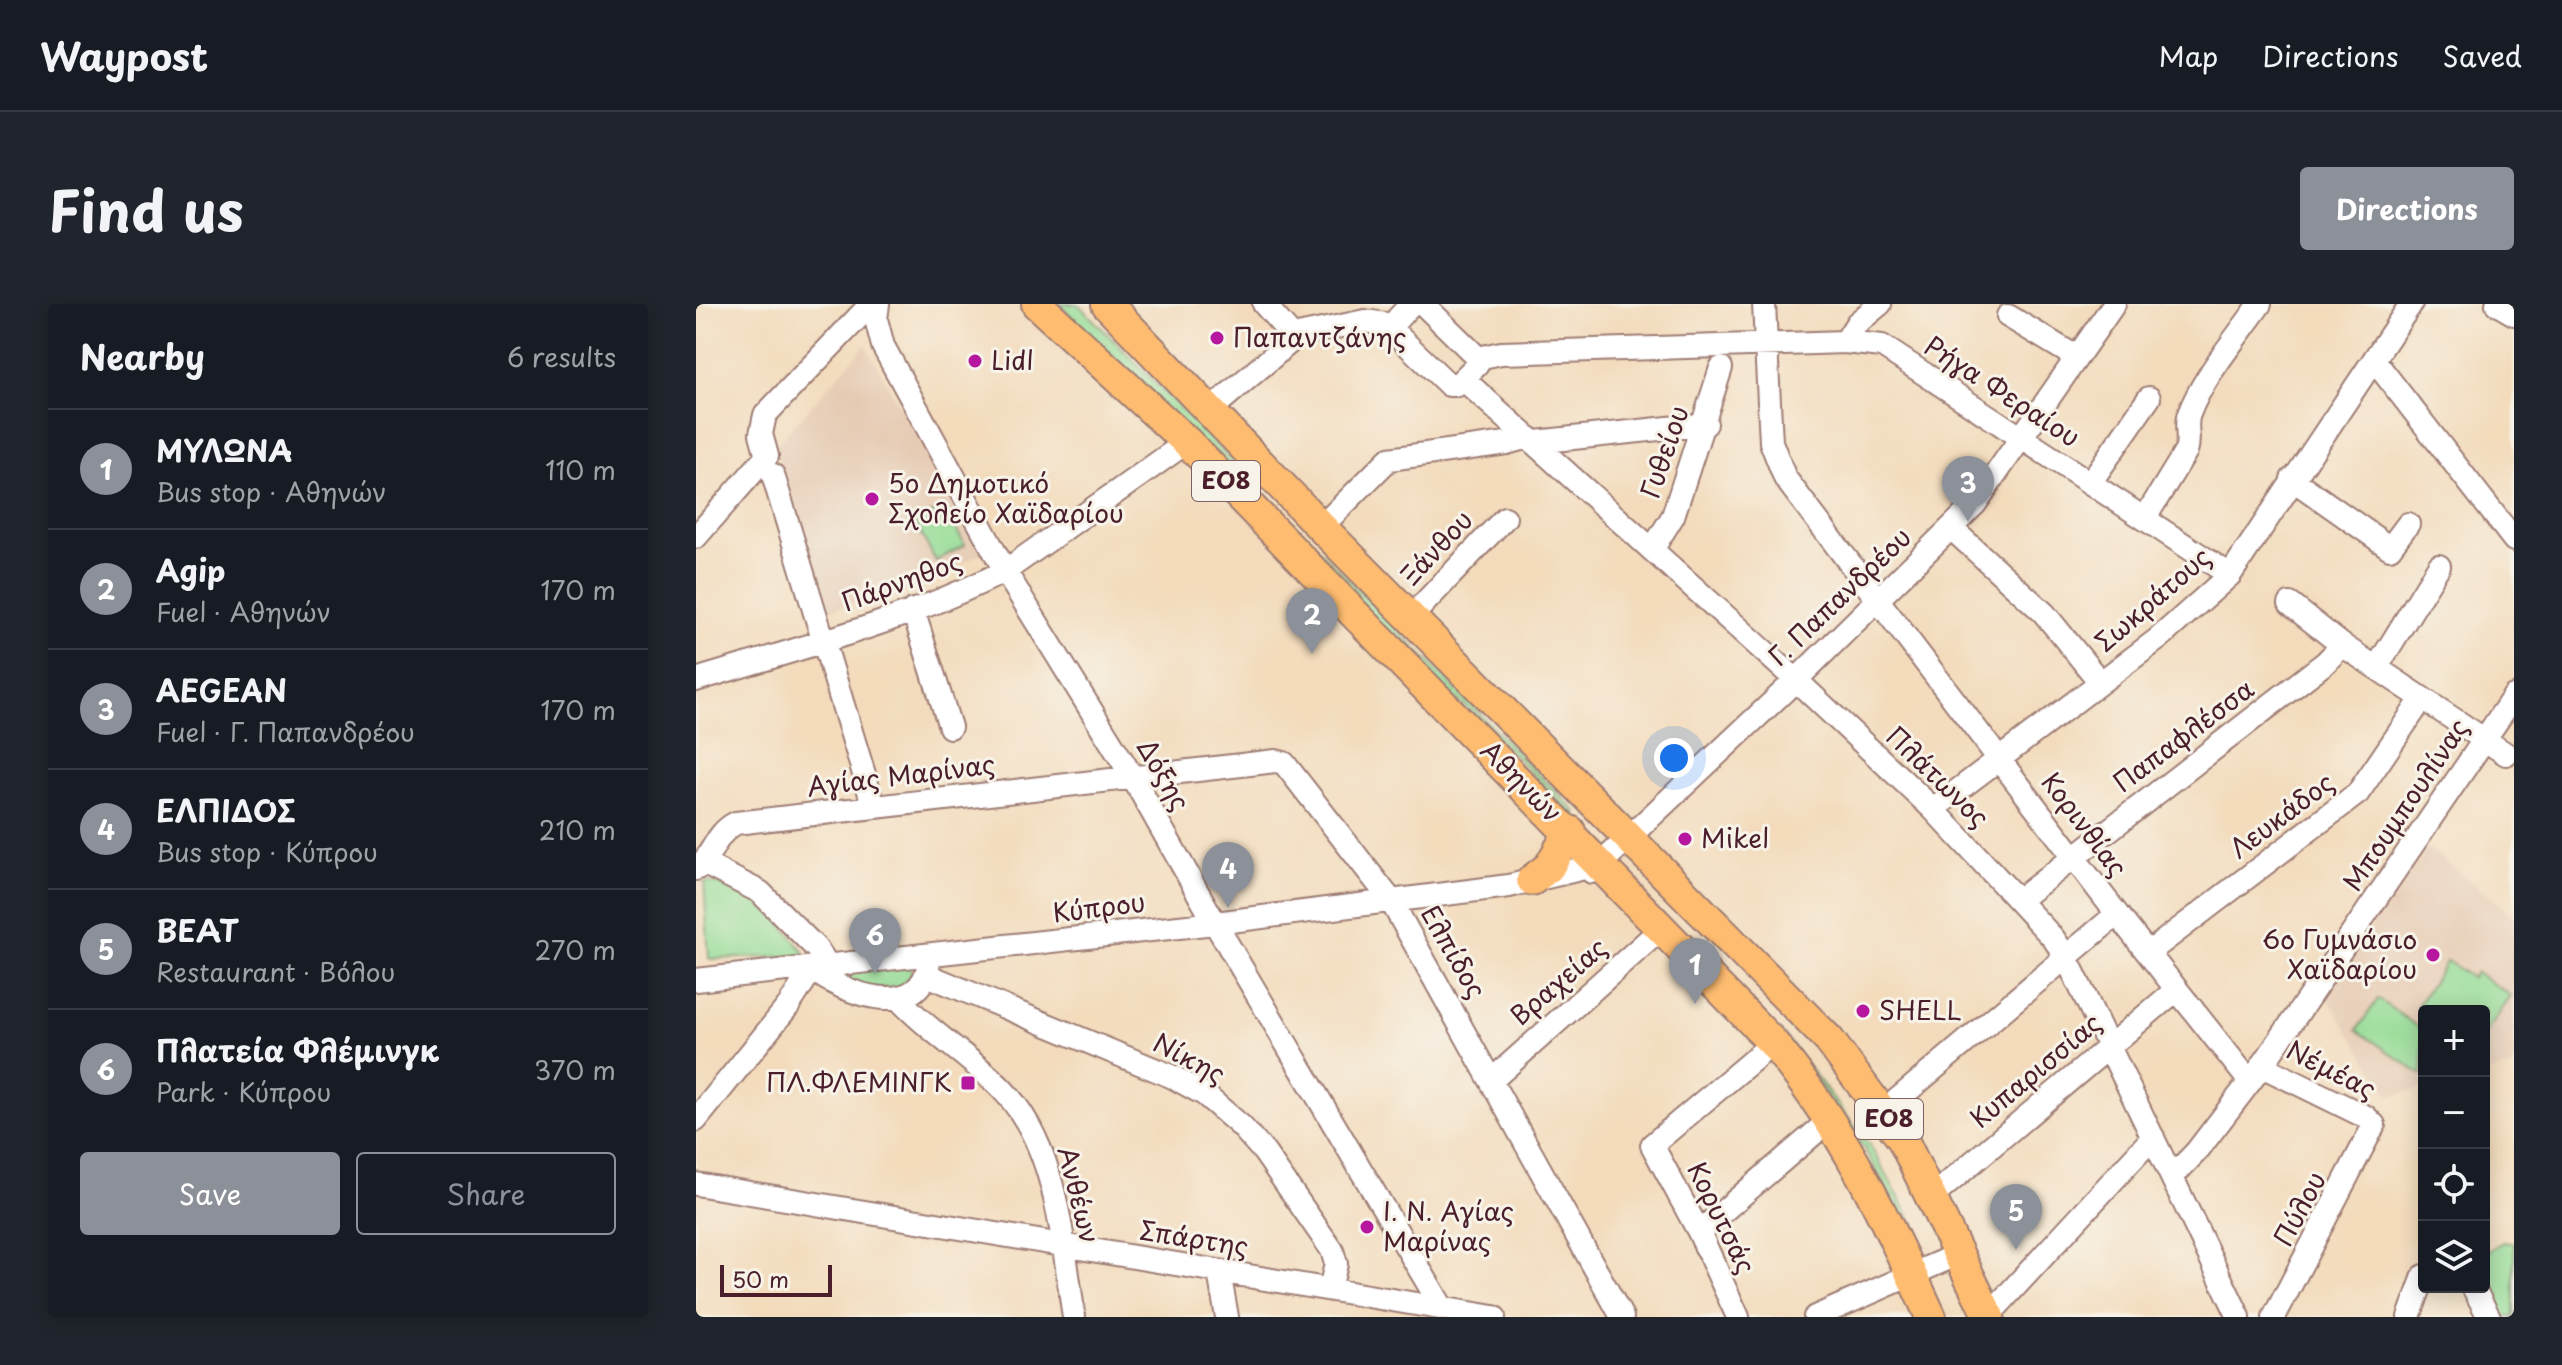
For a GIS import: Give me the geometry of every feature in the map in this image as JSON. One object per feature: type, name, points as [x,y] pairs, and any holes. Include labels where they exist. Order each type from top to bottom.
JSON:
[{"type":"highway","name":"Αθηνών","points":[[1107,304],[1208,412],[1829,1040],[1884,1111],[1933,1196],[1989,1316]]},
{"type":"highway","name":"Αθηνών","points":[[1035,306],[1187,442],[1570,831],[1773,1043],[1831,1119],[1876,1199],[1931,1317]]},
{"type":"highway","points":[[1520,883],[1549,867],[1570,831]]},
{"type":"street","points":[[696,537],[767,456],[761,434],[765,415],[871,304]]},
{"type":"street","name":"Δόξης","points":[[878,304],[876,319],[883,346],[1005,571],[1133,778],[1443,1309]]},
{"type":"street","points":[[1264,304],[1293,337]]},
{"type":"street","points":[[1392,325],[1411,304]]},
{"type":"street","points":[[1392,325],[1394,332],[1449,385],[1457,385],[1477,365],[1478,358],[1423,304]]},
{"type":"street","name":"Κορινθίας","points":[[1764,304],[1771,442],[1777,463],[1876,601],[2176,990],[2256,1074]]},
{"type":"street","points":[[1845,342],[1857,323],[1880,304]]},
{"type":"street","name":"Γ. Παπανδρέου","points":[[1601,864],[1796,680],[1975,504],[2114,304]]},
{"type":"street","points":[[2145,518],[2186,451],[2189,412],[2260,304]]},
{"type":"street","name":"Σωκράτους","points":[[1933,809],[2158,639],[2230,575],[2411,304]]},
{"type":"street","points":[[2497,304],[2514,314]]},
{"type":"street","points":[[2008,316],[2076,357]]},
{"type":"street","points":[[1208,412],[1293,337],[1365,321],[1392,325]]},
{"type":"street","name":"Ρήγα Φεραίου","points":[[1478,358],[1501,353],[1845,342],[1882,346],[2230,575]]},
{"type":"street","points":[[2374,360],[2514,540]]},
{"type":"street","name":"Γυθείου","points":[[1652,550],[1673,516],[1706,424],[1721,368]]},
{"type":"street","name":"Πλάτωνος","points":[[1463,379],[1796,680],[1933,809],[2020,899],[2066,957],[2239,1317]]},
{"type":"street","points":[[2090,483],[2149,398]]},
{"type":"street","points":[[1321,527],[1389,459],[1532,440],[1706,424]]},
{"type":"street","name":"Πάρνηθος","points":[[696,680],[913,610],[1005,571],[1187,442]]},
{"type":"street","points":[[773,475],[874,807]]},
{"type":"street","points":[[2292,479],[2390,548],[2408,524]]},
{"type":"street","name":"Ξάνθου","points":[[1411,617],[1505,518]]},
{"type":"street","points":[[1951,528],[2044,613],[2100,682]]},
{"type":"street","points":[[2377,667],[2439,566]]},
{"type":"street","points":[[2290,604],[2342,645],[2506,754]]},
{"type":"street","points":[[913,610],[950,727]]},
{"type":"street","name":"Παπαφλέσσα","points":[[2020,899],[2326,662],[2342,645]]},
{"type":"street","name":"Μπουμπουλίνας","points":[[2172,1177],[2197,1151],[2256,1074],[2514,696]]},
{"type":"street","name":"Λευκάδος","points":[[2148,953],[2358,793],[2422,699]]},
{"type":"street","name":"Ελπίδος","points":[[1133,778],[1284,763],[1390,899],[1493,1079],[1622,1317]]},
{"type":"street","name":"Αγίας Μαρίνας","points":[[700,866],[719,837],[736,823],[1133,778]]},
{"type":"street","name":"Κύπρου","points":[[696,980],[820,968],[927,965],[1520,883],[1601,864]]},
{"type":"street","points":[[700,866],[760,892],[817,949],[820,968],[828,981],[862,996],[899,999],[913,991],[927,965]]},
{"type":"street","points":[[1884,1111],[2117,914]]},
{"type":"street","name":"Βραχείας","points":[[1493,1079],[1662,928]]},
{"type":"street","name":"Νίκης","points":[[927,965],[1204,1094],[1241,1126],[1325,1236],[1336,1264],[1330,1289]]},
{"type":"street","points":[[696,1120],[820,968]]},
{"type":"street","name":"Κυπαρισσίας","points":[[1933,1196],[2176,990]]},
{"type":"street","name":"Ανθέων","points":[[899,999],[917,1019],[1003,1090],[1020,1112],[1048,1173],[1074,1317]]},
{"type":"street","name":"Κορυτσάς","points":[[1738,1317],[1699,1232],[1652,1145],[1773,1043]]},
{"type":"street","name":"Νέμέας","points":[[2256,1074],[2366,1117],[2374,1125]]},
{"type":"street","points":[[1699,1232],[1831,1119]]},
{"type":"street","name":"Πύλου","points":[[2274,1317],[2374,1125]]},
{"type":"street","points":[[1989,1316],[2153,1137]]},
{"type":"street","name":"Σπάρτης","points":[[696,1184],[1330,1289],[1380,1307],[1443,1309],[1494,1317]]},
{"type":"street","points":[[1815,1317],[1961,1253]]},
{"type":"street","points":[[1219,1272],[1227,1317]]},
{"type":"street","points":[[2409,1317],[2418,1292]]},
{"type":"street","points":[[2476,1293],[2489,1317]]},
{"type":"shaded area","name":"5ο Δημοτικό Σχολείο Χαϊδαρίου","points":[[865,345],[984,552],[915,588],[824,611],[775,447]]},
{"type":"shaded area","name":"6ο Γυμνάσιο Χαϊδαρίου","points":[[2428,847],[2514,916],[2514,1067],[2490,1073],[2490,1005],[2418,1005],[2418,1089],[2390,1096],[2325,994]]},
{"type":"green space","points":[[1059,304],[1078,304],[1577,813],[1573,816],[1473,713],[1395,648]]},
{"type":"green space","points":[[944,507],[965,545],[936,561],[915,523]]},
{"type":"green space","points":[[704,882],[738,890],[752,897],[775,916],[807,956],[709,959]]},
{"type":"green space","points":[[912,960],[911,979],[905,987],[856,989],[839,979],[838,970]]},
{"type":"green space","points":[[2447,961],[2472,978],[2476,972],[2511,996],[2490,1027],[2490,1005],[2417,1006]]},
{"type":"green space","points":[[2378,999],[2418,1027],[2418,1072],[2357,1030]]},
{"type":"green space","points":[[1780,1030],[1871,1147],[1918,1232],[1912,1234],[1865,1150]]},
{"type":"green space","points":[[2503,1242],[2514,1243],[2514,1317],[2498,1317],[2487,1293],[2490,1293],[2490,1250]]},
{"type":"place","name":"Παπαντζάνης","points":[[1217,338]]},
{"type":"place","name":"Lidl","points":[[975,361]]},
{"type":"place","name":"5ο Δημοτικό Σχολείο Χαϊδαρίου","points":[[872,499]]},
{"type":"place","name":"AEGEAN","points":[[1968,522]]},
{"type":"place","name":"Agip","points":[[1312,654]]},
{"type":"place","name":"Mikel","points":[[1685,839]]},
{"type":"place","name":"ΕΛΠΙΔΟΣ","points":[[1228,908]]},
{"type":"place","name":"6ο Γυμνάσιο Χαϊδαρίου","points":[[2433,955]]},
{"type":"place","name":"Πλατεία Φλέμινγκ","points":[[875,974]]},
{"type":"place","name":"ΜΥΛΩΝΑ","points":[[1695,1004]]},
{"type":"place","name":"SHELL","points":[[1863,1011]]},
{"type":"place","name":"ΠΛ.ΦΛΕΜΙΝΓΚ","points":[[968,1083]]},
{"type":"place","name":"Ι. Ν. Αγίας Μαρίνας","points":[[1367,1227]]},
{"type":"place","name":"ΒΕΑΤ","points":[[2016,1250]]}]
